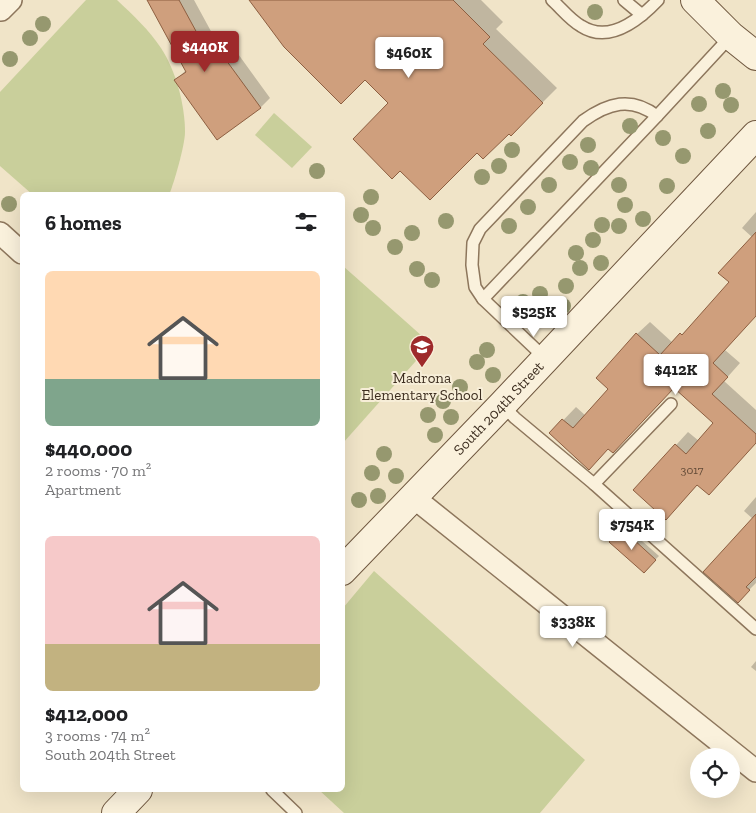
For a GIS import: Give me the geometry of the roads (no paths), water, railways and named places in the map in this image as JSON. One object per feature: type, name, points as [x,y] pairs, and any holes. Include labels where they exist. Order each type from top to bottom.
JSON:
[{"type":"street","points":[[695,0],[731,36],[756,56]]},
{"type":"street","name":"South 204th Street","points":[[346,560],[413,497],[502,405],[544,358],[756,135]]},
{"type":"street","points":[[0,233],[20,251]]},
{"type":"street","points":[[413,497],[756,771]]},
{"type":"street","points":[[119,812],[136,792]]},
{"type":"lane","points":[[552,0],[581,26],[595,32],[610,32],[631,24],[658,0]]},
{"type":"lane","points":[[624,0],[642,15]]},
{"type":"lane","points":[[483,299],[731,36]]},
{"type":"lane","points":[[544,358],[483,299],[475,287],[472,265],[473,243],[480,229],[583,121],[598,109],[624,104],[645,107],[657,116]]},
{"type":"lane","points":[[594,484],[671,404]]},
{"type":"lane","points":[[502,405],[594,484],[756,629]]},
{"type":"lane","points":[[274,792],[296,813]]},
{"type":"place","name":"Madrona Elementary School","points":[[422,368]]}]
